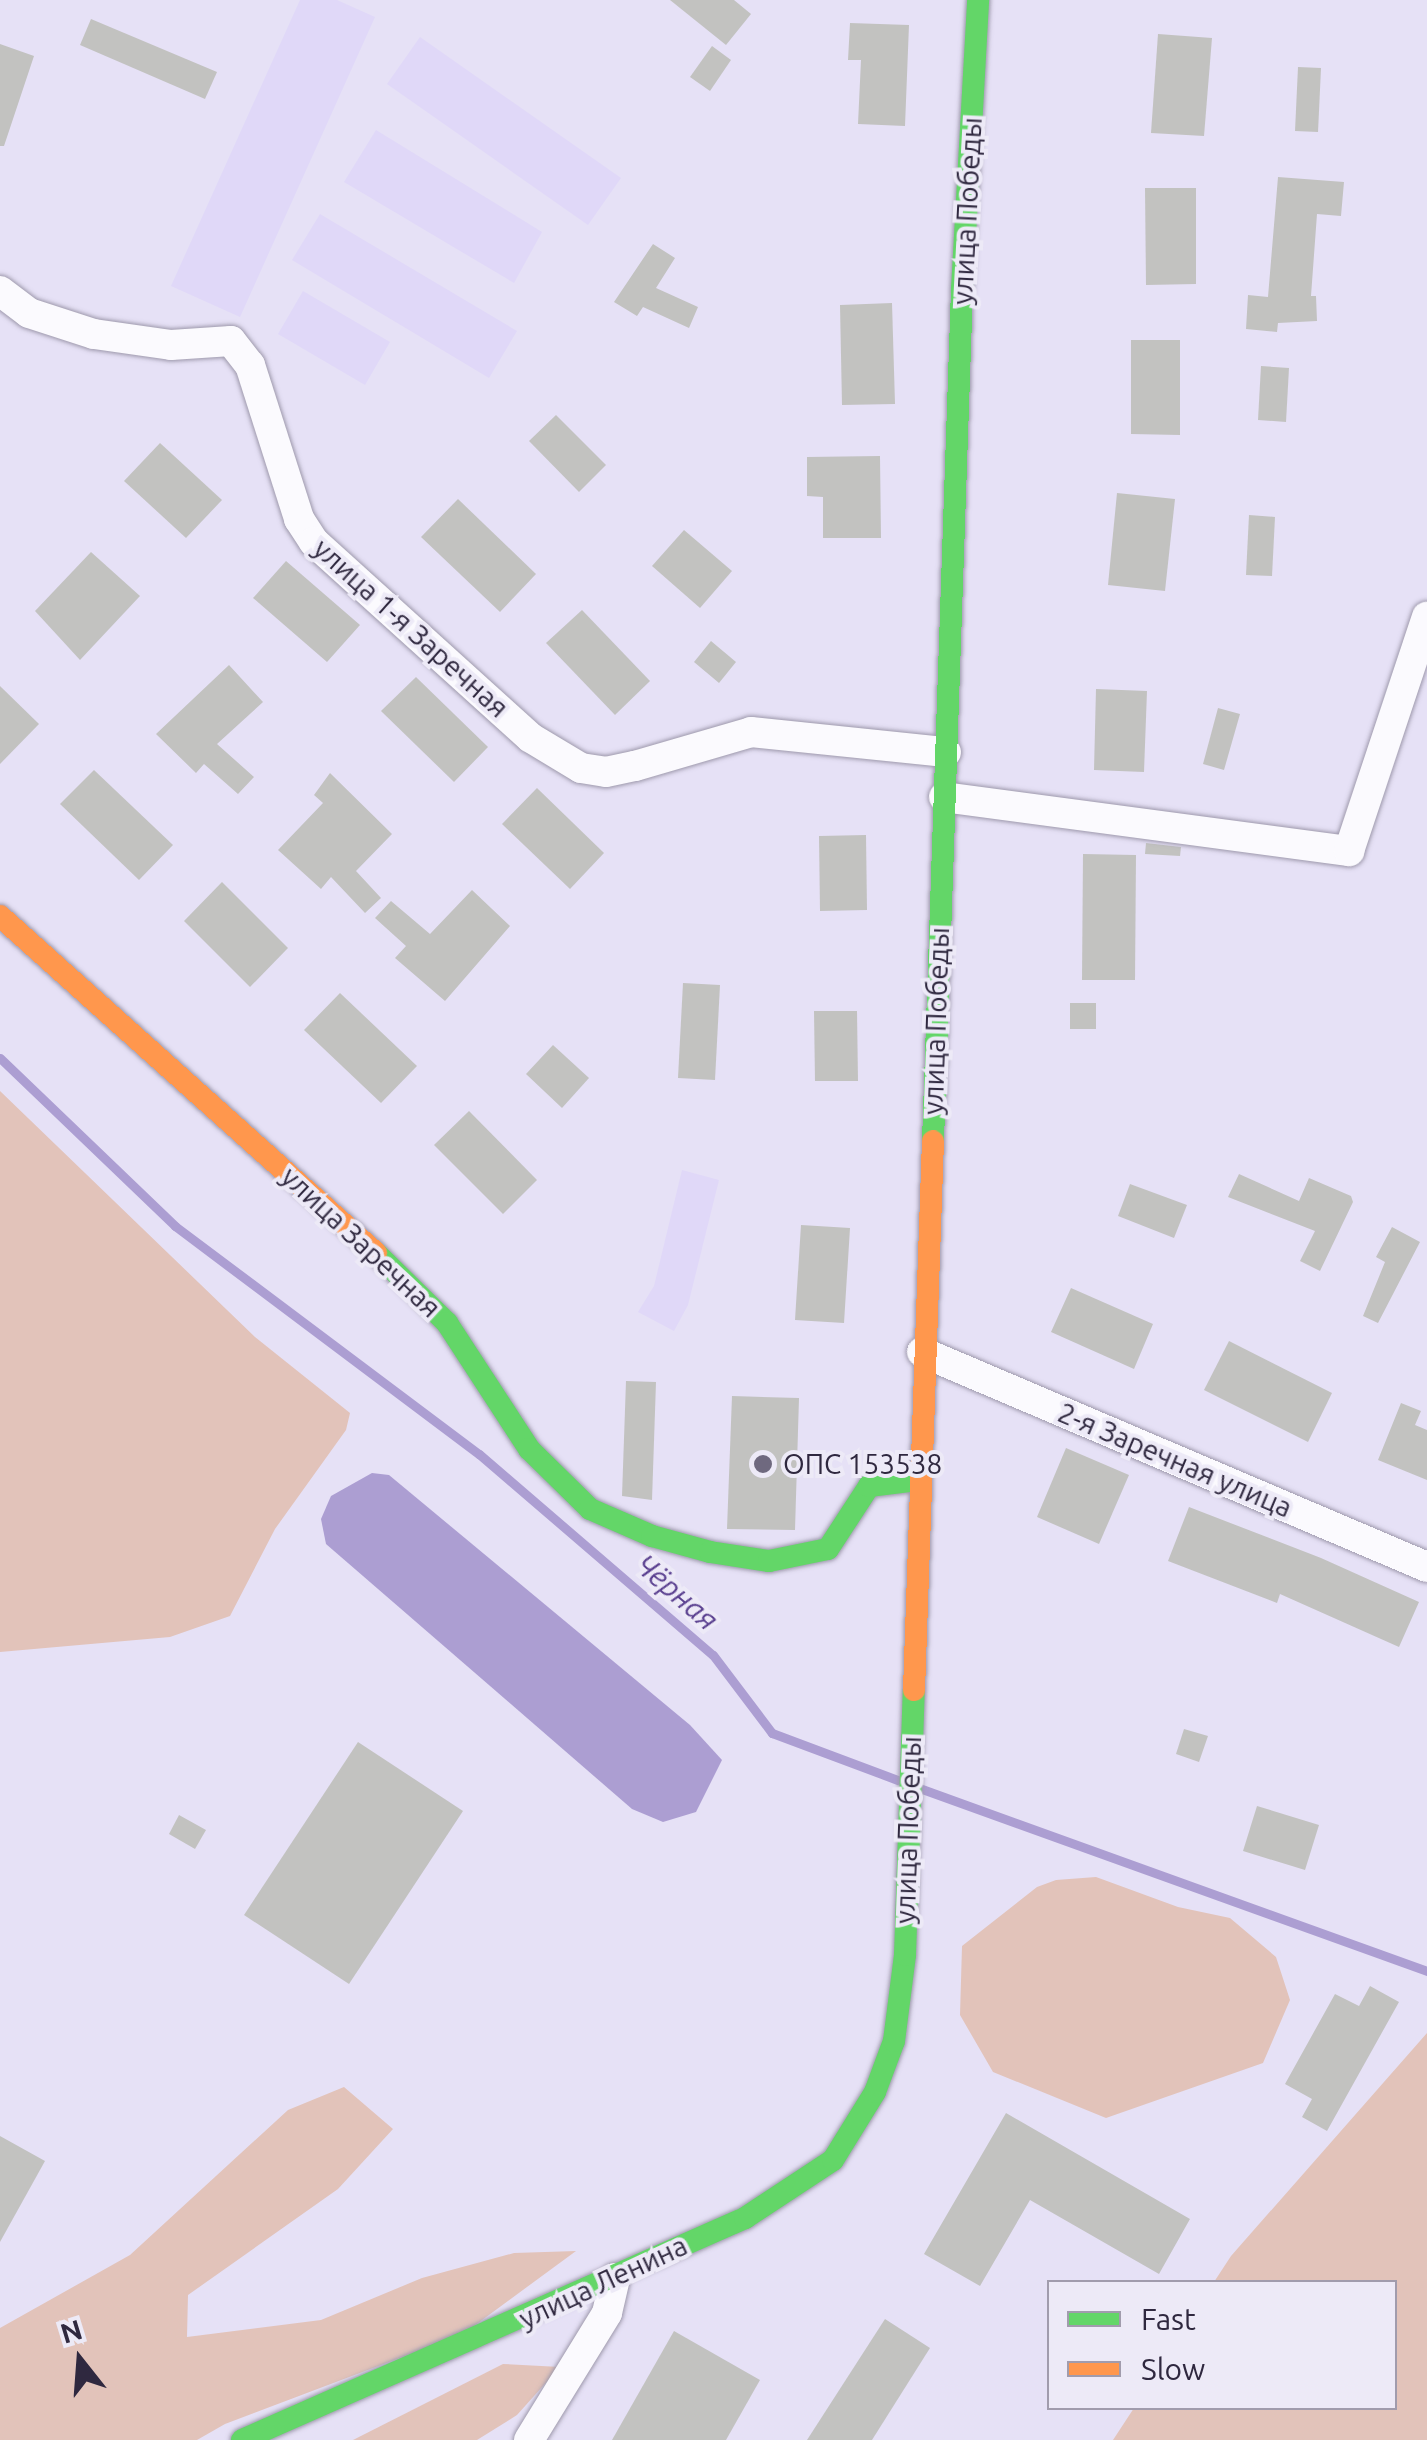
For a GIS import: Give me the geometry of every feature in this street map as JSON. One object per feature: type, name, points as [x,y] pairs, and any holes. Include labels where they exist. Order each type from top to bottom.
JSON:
[{"type":"street","name":"улица Победы","points":[[894,2041],[905,1955],[922,1352],[963,272],[978,0]]},
{"type":"street","name":"улица 1-я Заречная","points":[[0,291],[30,313],[94,334],[171,344],[230,340],[250,364],[300,520],[314,542],[531,738],[581,768],[606,772],[636,766],[751,732],[946,752]]},
{"type":"street","points":[[944,796],[1349,851],[1427,617]]},
{"type":"street","name":"улица Заречная","points":[[0,916],[389,1264],[446,1322],[529,1449],[590,1509],[652,1536],[710,1552],[769,1561],[828,1549],[870,1486],[918,1480]]},
{"type":"street","name":"2-я Заречная улица","points":[[922,1352],[1427,1567]]},
{"type":"street","name":"улица Ленина","points":[[242,2440],[744,2218],[833,2160],[874,2092],[894,2041]]},
{"type":"street","points":[[529,2440],[607,2313],[615,2278]]},
{"type":"shaded area","points":[[300,0],[337,0],[375,17],[240,317],[171,286]]},
{"type":"shaded area","points":[[420,37],[621,178],[588,225],[387,84]]},
{"type":"shaded area","points":[[376,130],[542,232],[514,283],[344,182]]},
{"type":"shaded area","points":[[320,214],[517,331],[489,378],[292,260]]},
{"type":"shaded area","points":[[303,291],[390,342],[365,385],[278,334]]},
{"type":"shaded area","points":[[0,1091],[255,1337],[350,1413],[346,1430],[275,1529],[230,1616],[170,1637],[0,1652]]},
{"type":"shaded area","points":[[682,1170],[719,1180],[688,1305],[674,1331],[638,1312],[654,1286]]},
{"type":"shaded area","points":[[372,1473],[389,1475],[690,1725],[722,1760],[696,1812],[663,1822],[632,1809],[326,1544],[321,1519],[331,1496]]},
{"type":"shaded area","points":[[1096,1877],[1178,1907],[1230,1918],[1276,1957],[1290,2000],[1263,2063],[1106,2118],[993,2072],[960,2015],[962,1946],[1037,1887],[1056,1880]]},
{"type":"shaded area","points":[[1427,2033],[1427,2440],[1113,2440],[1133,2410],[1397,2410],[1397,2280],[1215,2280],[1231,2256]]},
{"type":"shaded area","points":[[344,2087],[393,2129],[338,2189],[188,2295],[187,2337],[321,2320],[422,2278],[514,2253],[576,2251],[463,2334],[225,2424],[197,2440],[0,2440],[0,2328],[130,2255],[288,2110]]},
{"type":"shaded area","points":[[503,2364],[560,2367],[517,2415],[477,2440],[353,2440]]},
{"type":"building","points":[[670,0],[734,0],[751,14],[726,45]]},
{"type":"building","points":[[91,19],[217,72],[205,99],[80,45]]},
{"type":"building","points":[[850,23],[909,25],[905,126],[858,124],[861,60],[848,60]]},
{"type":"building","points":[[1158,34],[1212,38],[1204,136],[1151,133]]},
{"type":"building","points":[[0,44],[34,56],[4,146],[0,146]]},
{"type":"building","points":[[712,46],[731,60],[710,91],[690,77]]},
{"type":"building","points":[[1298,67],[1321,68],[1318,132],[1295,131]]},
{"type":"building","points":[[1278,177],[1344,182],[1341,216],[1317,214],[1311,296],[1316,296],[1317,321],[1278,323],[1277,332],[1246,329],[1248,295],[1268,297]]},
{"type":"building","points":[[1145,188],[1196,188],[1196,284],[1146,285]]},
{"type":"building","points":[[653,244],[675,258],[656,288],[698,307],[689,328],[643,307],[637,316],[614,302]]},
{"type":"building","points":[[892,303],[895,404],[842,405],[840,305]]},
{"type":"building","points":[[1131,340],[1180,340],[1180,435],[1131,434]]},
{"type":"building","points":[[1261,366],[1289,368],[1286,422],[1258,420]]},
{"type":"building","points":[[556,415],[606,465],[579,492],[529,441]]},
{"type":"building","points":[[160,443],[222,500],[186,538],[124,481]]},
{"type":"building","points":[[880,456],[881,538],[823,538],[823,497],[807,496],[807,457]]},
{"type":"building","points":[[1117,493],[1175,499],[1165,591],[1108,585]]},
{"type":"building","points":[[458,499],[536,574],[500,612],[421,537]]},
{"type":"building","points":[[1249,515],[1275,517],[1272,576],[1246,575]]},
{"type":"building","points":[[684,530],[732,571],[700,608],[652,566]]},
{"type":"building","points":[[91,552],[140,596],[80,660],[35,611]]},
{"type":"building","points":[[286,561],[360,625],[327,662],[253,598]]},
{"type":"building","points":[[582,610],[650,681],[615,715],[546,643]]},
{"type":"building","points":[[711,641],[736,662],[719,683],[694,662]]},
{"type":"building","points":[[229,665],[263,702],[217,744],[254,777],[238,794],[204,764],[196,773],[156,734]]},
{"type":"building","points":[[416,677],[488,747],[454,782],[381,711]]},
{"type":"building","points":[[0,686],[39,724],[0,764]]},
{"type":"building","points":[[1096,689],[1147,691],[1144,772],[1094,770]]},
{"type":"building","points":[[1218,708],[1240,714],[1224,770],[1203,764]]},
{"type":"building","points":[[94,770],[173,845],[139,880],[60,804]]},
{"type":"building","points":[[330,773],[392,834],[356,871],[381,898],[365,913],[331,877],[321,889],[278,850],[323,803],[314,795]]},
{"type":"building","points":[[537,788],[604,853],[570,889],[502,824]]},
{"type":"building","points":[[866,835],[867,910],[820,911],[819,836]]},
{"type":"building","points":[[1146,843],[1181,847],[1180,856],[1145,854]]},
{"type":"building","points":[[1083,854],[1136,855],[1135,980],[1082,980]]},
{"type":"building","points":[[222,882],[288,948],[250,987],[184,921]]},
{"type":"building","points":[[472,890],[510,926],[445,1001],[395,958],[406,946],[375,918],[391,901],[430,934]]},
{"type":"building","points":[[683,983],[720,985],[715,1080],[678,1078]]},
{"type":"building","points":[[340,993],[417,1066],[381,1103],[304,1030]]},
{"type":"building","points":[[1070,1003],[1096,1003],[1096,1029],[1070,1029]]},
{"type":"building","points":[[814,1011],[857,1011],[858,1081],[815,1081]]},
{"type":"building","points":[[553,1045],[589,1078],[562,1108],[526,1074]]},
{"type":"building","points":[[469,1111],[537,1180],[503,1214],[434,1145]]},
{"type":"building","points":[[1239,1174],[1299,1201],[1309,1178],[1351,1196],[1353,1202],[1320,1271],[1300,1261],[1315,1231],[1228,1197]]},
{"type":"building","points":[[1130,1184],[1187,1205],[1174,1238],[1118,1216]]},
{"type":"building","points":[[801,1225],[850,1228],[844,1323],[795,1320]]},
{"type":"building","points":[[1392,1227],[1420,1242],[1378,1323],[1363,1316],[1385,1262],[1376,1257]]},
{"type":"building","points":[[1071,1288],[1153,1324],[1134,1369],[1051,1332]]},
{"type":"building","points":[[1229,1341],[1332,1393],[1308,1442],[1204,1390]]},
{"type":"building","points":[[626,1381],[656,1382],[652,1500],[622,1496]]},
{"type":"building","name":"ОПС 153538","points":[[732,1396],[799,1398],[795,1530],[727,1529]]},
{"type":"building","points":[[1401,1403],[1421,1411],[1415,1425],[1427,1430],[1427,1480],[1378,1460]]},
{"type":"building","points":[[1066,1448],[1129,1475],[1099,1544],[1037,1517]]},
{"type":"building","points":[[1189,1507],[1321,1558],[1419,1602],[1399,1647],[1280,1594],[1277,1603],[1168,1561]]},
{"type":"building","points":[[1184,1729],[1208,1736],[1199,1762],[1176,1754]]},
{"type":"building","points":[[358,1742],[463,1811],[349,1984],[244,1915]]},
{"type":"building","points":[[1257,1806],[1319,1825],[1305,1870],[1243,1851]]},
{"type":"building","points":[[179,1815],[206,1830],[195,1849],[169,1834]]},
{"type":"building","points":[[1370,1986],[1399,2002],[1327,2131],[1302,2117],[1312,2099],[1285,2084],[1335,1994],[1359,2006]]},
{"type":"building","points":[[1006,2113],[1190,2219],[1159,2274],[1030,2200],[980,2286],[924,2254]]},
{"type":"building","points":[[0,2136],[45,2161],[0,2242]]},
{"type":"building","points":[[885,2319],[930,2348],[872,2440],[807,2440]]},
{"type":"building","points":[[674,2331],[760,2380],[726,2440],[612,2440]]},
{"type":"waterway","name":"Чёрная","points":[[0,1058],[175,1226],[479,1454],[713,1655],[772,1733],[898,1780]]},
{"type":"waterway","name":"Чёрная","points":[[922,1789],[1427,1971]]},
{"type":"traffic: fast","points":[[933,1141],[962,289],[978,0]]},
{"type":"traffic: fast","points":[[376,1253],[447,1323],[529,1449],[590,1509],[652,1536],[710,1552],[769,1561],[828,1549],[869,1486],[918,1480]]},
{"type":"traffic: fast","points":[[242,2440],[745,2218],[833,2160],[875,2092],[894,2041],[905,1955],[914,1690]]},
{"type":"traffic: slow","points":[[0,916],[376,1253]]},
{"type":"traffic: slow","points":[[914,1690],[933,1141]]},
{"type":"place","name":"ОПС 153538","points":[[763,1464]]}]
